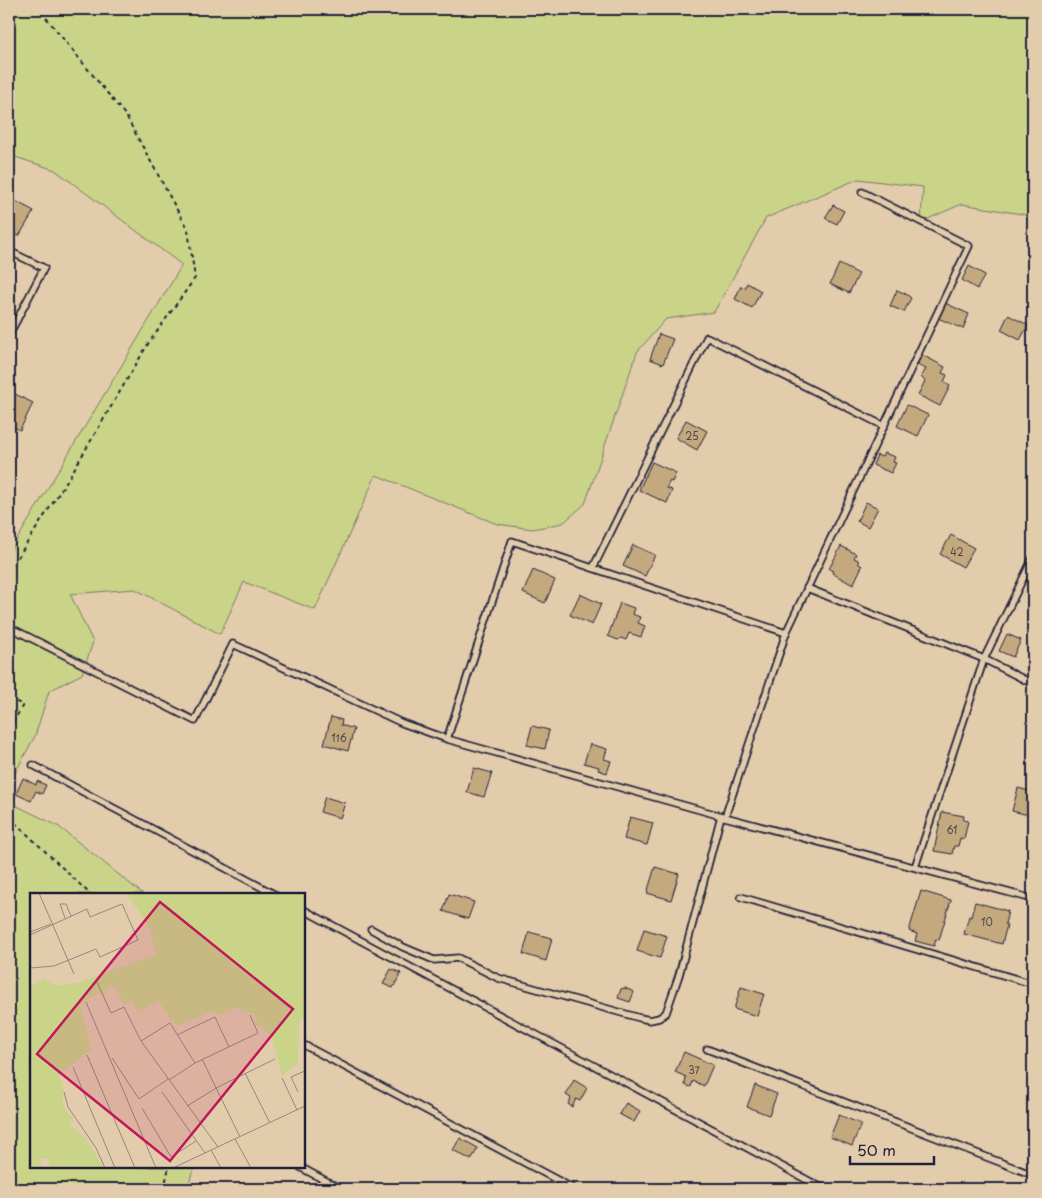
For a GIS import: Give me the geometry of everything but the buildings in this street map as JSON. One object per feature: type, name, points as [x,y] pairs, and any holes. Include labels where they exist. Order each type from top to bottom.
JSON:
[{"type":"lane","points":[[371,929],[434,960],[458,958],[498,978],[640,1018],[650,1020],[659,1018],[666,1013],[680,975],[723,817],[786,633],[969,246],[862,192]]},
{"type":"lane","points":[[9,251],[44,268],[9,335]]},
{"type":"lane","points":[[593,568],[707,337],[884,426]]},
{"type":"lane","points":[[447,739],[512,540],[786,633]]},
{"type":"lane","points":[[915,867],[984,659],[1033,558]]},
{"type":"lane","points":[[807,588],[984,659],[1033,684]]},
{"type":"lane","points":[[9,627],[195,721],[233,644],[402,723],[447,739],[723,817],[1033,899]]},
{"type":"lane","points":[[33,765],[272,893]]},
{"type":"lane","points":[[741,897],[1033,984]]},
{"type":"lane","points":[[305,911],[824,1189]]},
{"type":"lane","points":[[305,1046],[574,1189]]},
{"type":"lane","points":[[708,1049],[1033,1175]]},
{"type":"lane","points":[[302,1168],[341,1189]]},
{"type":"path","points":[[9,571],[70,476],[148,344],[195,278],[188,230],[126,116],[39,9]]},
{"type":"path","points":[[9,698],[23,705],[9,729]]},
{"type":"path","points":[[9,817],[89,893]]},
{"type":"path","points":[[164,1189],[169,1168]]},
{"type":"green space","points":[[9,9],[1033,9],[1033,216],[962,204],[921,222],[923,187],[858,179],[766,218],[714,312],[666,319],[637,352],[585,504],[563,523],[533,529],[497,524],[376,475],[315,610],[244,582],[220,634],[135,589],[70,594],[93,642],[82,674],[49,691],[35,736],[9,784],[9,553],[182,265],[55,170],[9,155]]},
{"type":"green space","points":[[9,792],[11,803],[58,826],[142,893],[30,893],[30,1168],[194,1168],[187,1189],[9,1189]]}]
